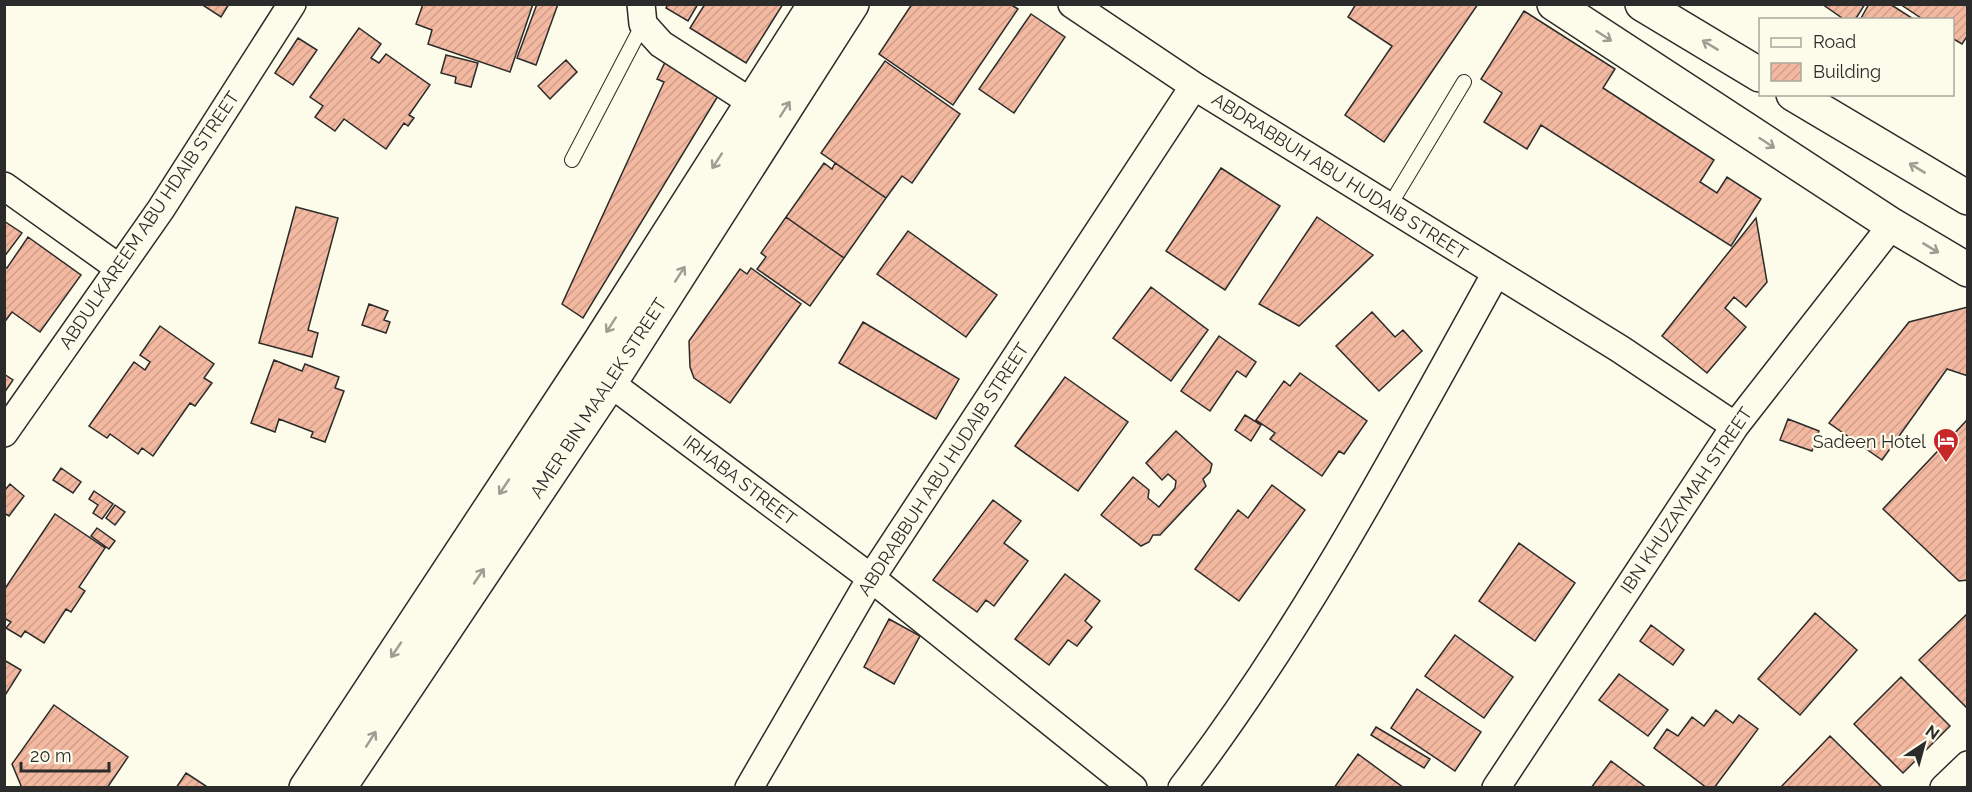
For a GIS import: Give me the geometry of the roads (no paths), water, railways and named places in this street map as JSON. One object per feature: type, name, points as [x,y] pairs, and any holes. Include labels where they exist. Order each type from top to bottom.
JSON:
[{"type":"street","name":"ABDULKAREEM ABU HDAIB STREET","points":[[4,434],[161,209],[292,4]]},
{"type":"street","name":"AMER BIN MAALEK STREET","points":[[306,788],[754,104],[815,4]]},
{"type":"street","name":"AMER BIN MAALEK STREET","points":[[339,788],[610,382],[852,4]]},
{"type":"street","points":[[1072,4],[1194,86]]},
{"type":"street","points":[[1554,4],[1892,225],[1968,270]]},
{"type":"street","points":[[1642,4],[1759,74]]},
{"type":"street","points":[[642,14],[661,44],[754,104]]},
{"type":"street","name":"ABDRABBUH ABU HUDAIB STREET","points":[[749,788],[871,578],[1194,86],[1620,349],[1735,426]]},
{"type":"street","points":[[1796,96],[1968,198]]},
{"type":"street","points":[[4,186],[119,268]]},
{"type":"street","name":"IBN KHUZAYMAH STREET","points":[[1496,788],[1735,426],[1892,225]]},
{"type":"street","points":[[1182,788],[1215,744],[1322,578],[1388,468],[1496,273]]},
{"type":"street","name":"IRHABA STREET","points":[[610,382],[871,578],[1133,788]]},
{"type":"street","points":[[1944,788],[1968,765]]},
{"type":"lane","points":[[572,160],[642,14]]},
{"type":"lane","points":[[1390,205],[1464,82]]},
{"type":"place","name":"Sadeen Hotel","points":[[1946,464]]}]
